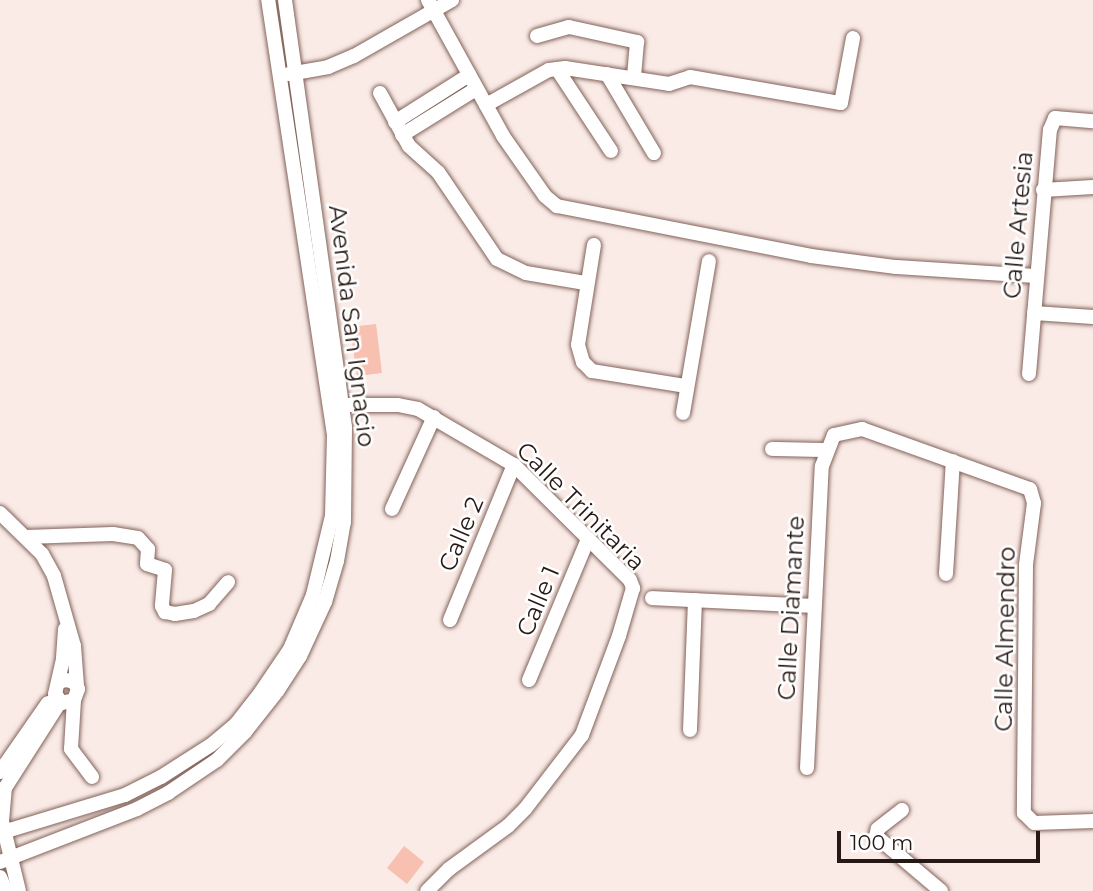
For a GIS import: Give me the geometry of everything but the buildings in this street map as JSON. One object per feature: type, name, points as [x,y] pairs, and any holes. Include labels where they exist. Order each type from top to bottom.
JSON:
[{"type":"street","name":"Avenida San Ignacio","points":[[5,860],[137,809],[168,793],[224,753],[278,690],[305,645],[325,602],[337,561],[347,484],[344,405],[288,74],[268,0]]},
{"type":"street","name":"Avenida San Ignacio","points":[[2,832],[125,794],[161,777],[211,745],[236,724],[261,692],[290,649],[313,595],[332,516],[334,435],[288,74],[285,0]]},
{"type":"street","points":[[288,74],[328,67],[354,56],[431,5],[452,0]]},
{"type":"street","points":[[431,5],[503,136],[545,196],[567,209],[811,256],[896,267],[1037,276]]},
{"type":"street","points":[[537,36],[569,27],[637,42],[634,78]]},
{"type":"street","points":[[486,105],[529,80],[557,69],[669,84],[690,77],[841,103],[853,38]]},
{"type":"street","points":[[557,69],[611,151]]},
{"type":"street","points":[[607,74],[654,153]]},
{"type":"street","points":[[399,129],[472,82]]},
{"type":"street","points":[[380,93],[409,146],[438,172],[497,258],[526,273],[585,283]]},
{"type":"street","name":"Calle Artesia","points":[[1029,374],[1049,130],[1055,118],[1093,121]]},
{"type":"street","points":[[1043,190],[1093,187]]},
{"type":"street","points":[[594,245],[585,283],[579,354],[592,371],[687,386]]},
{"type":"street","points":[[683,413],[709,261]]},
{"type":"street","points":[[1034,313],[1093,317]]},
{"type":"street","name":"Calle Trinitaria","points":[[344,405],[398,405],[418,409],[514,465],[630,580],[634,593],[582,735],[525,809],[508,826],[449,869],[427,891]]},
{"type":"street","points":[[392,509],[434,417]]},
{"type":"street","points":[[772,449],[828,446],[836,434],[862,429],[953,461],[946,574]]},
{"type":"street","name":"Calle Diamante","points":[[807,768],[820,482],[828,446]]},
{"type":"street","name":"Calle Almendro","points":[[953,461],[1030,489],[1034,503],[1026,565],[1024,813],[1034,823],[1093,821]]},
{"type":"street","name":"Calle 2","points":[[450,620],[514,465]]},
{"type":"street","points":[[0,513],[42,554],[54,576],[74,646],[78,694],[62,693],[47,705],[0,772]]},
{"type":"street","points":[[26,537],[113,534],[138,537],[148,549],[147,564],[165,570],[162,606],[165,612],[175,614],[194,611],[209,604],[228,582]]},
{"type":"street","name":"Calle 1","points":[[529,680],[589,540]]},
{"type":"street","points":[[652,598],[814,606]]},
{"type":"street","points":[[690,730],[695,600]]},
{"type":"street","points":[[65,617],[62,693],[71,749],[92,778]]},
{"type":"street","points":[[19,891],[5,860],[2,805],[5,788],[62,693]]},
{"type":"street","points":[[902,810],[878,829],[876,836],[941,891]]},
{"type":"street","points":[[0,877],[6,891]]},
{"type":"shaded area","points":[[376,324],[382,373],[357,376],[350,327]]},
{"type":"shaded area","points":[[404,846],[424,862],[407,884],[387,868]]}]
